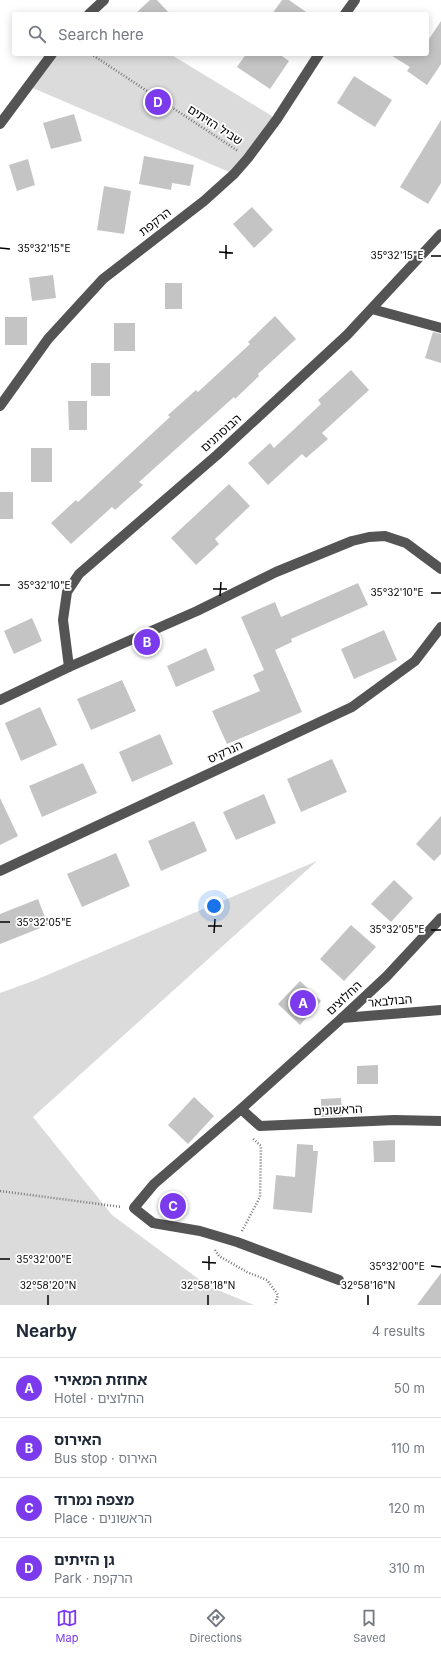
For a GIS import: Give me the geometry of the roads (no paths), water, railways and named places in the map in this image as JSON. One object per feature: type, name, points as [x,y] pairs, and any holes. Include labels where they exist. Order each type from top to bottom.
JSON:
[{"type":"street","points":[[91,12],[104,0]]},
{"type":"street","points":[[347,12],[355,0]]},
{"type":"street","points":[[0,124],[51,56]]},
{"type":"street","name":"הרקפת","points":[[0,406],[48,339],[103,279],[204,201],[234,174],[277,119],[318,56]]},
{"type":"street","name":"הבוסתנים","points":[[68,667],[63,620],[67,592],[79,574],[217,455],[347,335],[441,234]]},
{"type":"street","points":[[372,308],[441,328]]},
{"type":"street","points":[[0,700],[68,667],[197,611],[276,572],[352,541],[369,537],[385,536],[406,543],[441,568]]},
{"type":"street","name":"הנרקיס","points":[[0,871],[352,707],[415,661],[441,627]]},
{"type":"street","name":"החלוצים","points":[[339,1280],[237,1242],[200,1231],[153,1223],[134,1208],[154,1184],[242,1109],[342,1018],[386,976],[441,918]]},
{"type":"street","name":"הבולבאר","points":[[342,1018],[441,1010]]},
{"type":"street","name":"הראשונים","points":[[242,1109],[260,1126],[394,1120],[441,1121]]},
{"type":"place","name":"גן הזיתים","points":[[158,102]]},
{"type":"place","name":"האירוס","points":[[147,642]]},
{"type":"place","name":"אחוזת המאירי","points":[[303,1003]]},
{"type":"place","name":"מצפה נמרוד","points":[[173,1206]]}]
